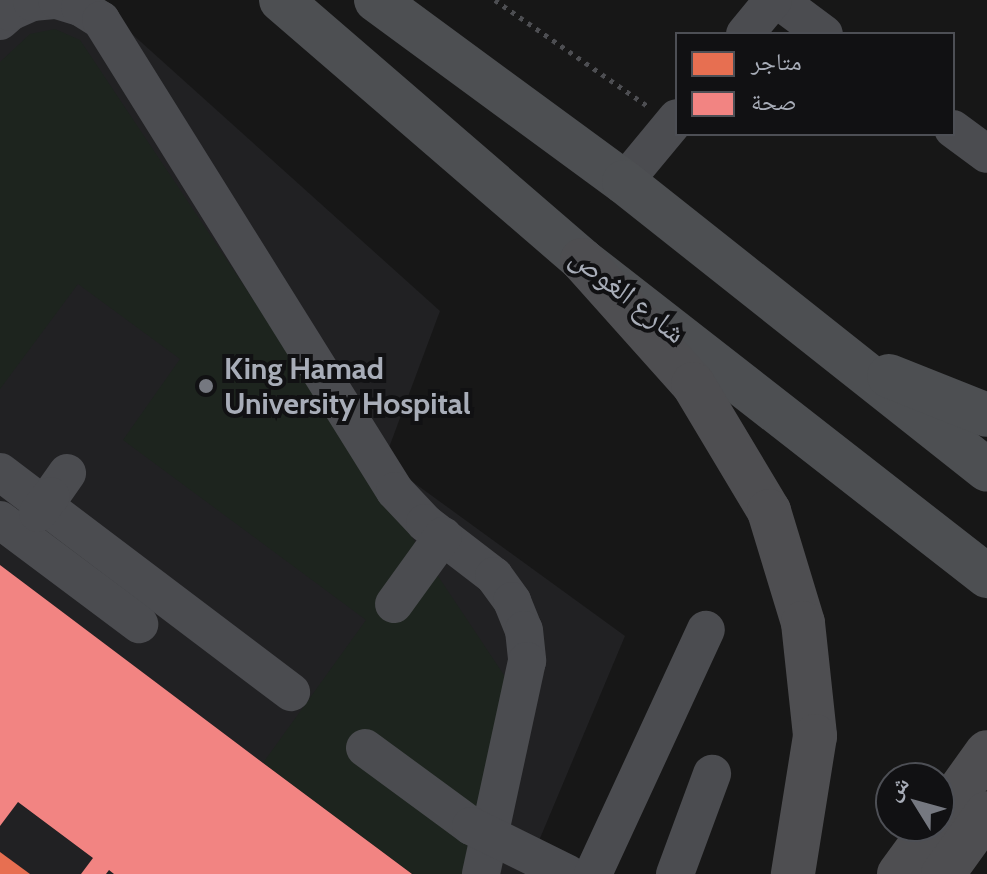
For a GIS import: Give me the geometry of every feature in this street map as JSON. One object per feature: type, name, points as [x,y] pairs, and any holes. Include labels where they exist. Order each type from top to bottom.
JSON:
[{"type":"highway","points":[[582,260],[693,384],[769,511],[803,623],[815,736],[793,874]]},
{"type":"highway","points":[[955,797],[987,752]]},
{"type":"highway","points":[[943,874],[987,813]]},
{"type":"highway","points":[[899,874],[922,842]]},
{"type":"main road","name":"شارع الغوص","points":[[281,0],[582,260],[987,576]]},
{"type":"main road","points":[[352,0],[420,49],[458,63]]},
{"type":"main road","points":[[376,0],[624,182],[987,470]]},
{"type":"main road","points":[[842,357],[987,415]]},
{"type":"street","points":[[0,21],[10,12],[32,2],[57,0],[80,7],[101,20],[395,491],[443,536],[494,576],[512,601],[524,630],[527,661],[481,874]]},
{"type":"street","points":[[747,32],[776,0],[821,32]]},
{"type":"street","points":[[624,182],[675,121]]},
{"type":"street","points":[[955,130],[987,154]]},
{"type":"street","points":[[0,472],[291,692]]},
{"type":"street","points":[[35,507],[139,624]]},
{"type":"street","points":[[394,604],[443,536]]},
{"type":"street","points":[[593,874],[706,630]]},
{"type":"street","points":[[365,748],[471,826],[568,874]]},
{"type":"street","points":[[675,874],[712,774]]},
{"type":"path","points":[[495,0],[675,121]]},
{"type":"shaded area","name":"King Hamad University Hospital","points":[[0,0],[131,33],[440,311],[384,461],[625,636],[525,874],[0,874]]},
{"type":"shaded area","points":[[55,29],[80,40],[504,675],[505,691],[463,874],[412,874],[263,763],[366,620],[123,440],[180,359],[78,284],[0,389],[0,62],[30,34]]},
{"type":"building: متاجر","points":[[0,852],[30,874],[0,874]]},
{"type":"building: صحة","points":[[0,565],[412,874],[114,874],[109,870],[106,874],[81,874],[93,858],[18,802],[0,826]]},
{"type":"place","name":"King Hamad University Hospital","points":[[206,386]]}]
